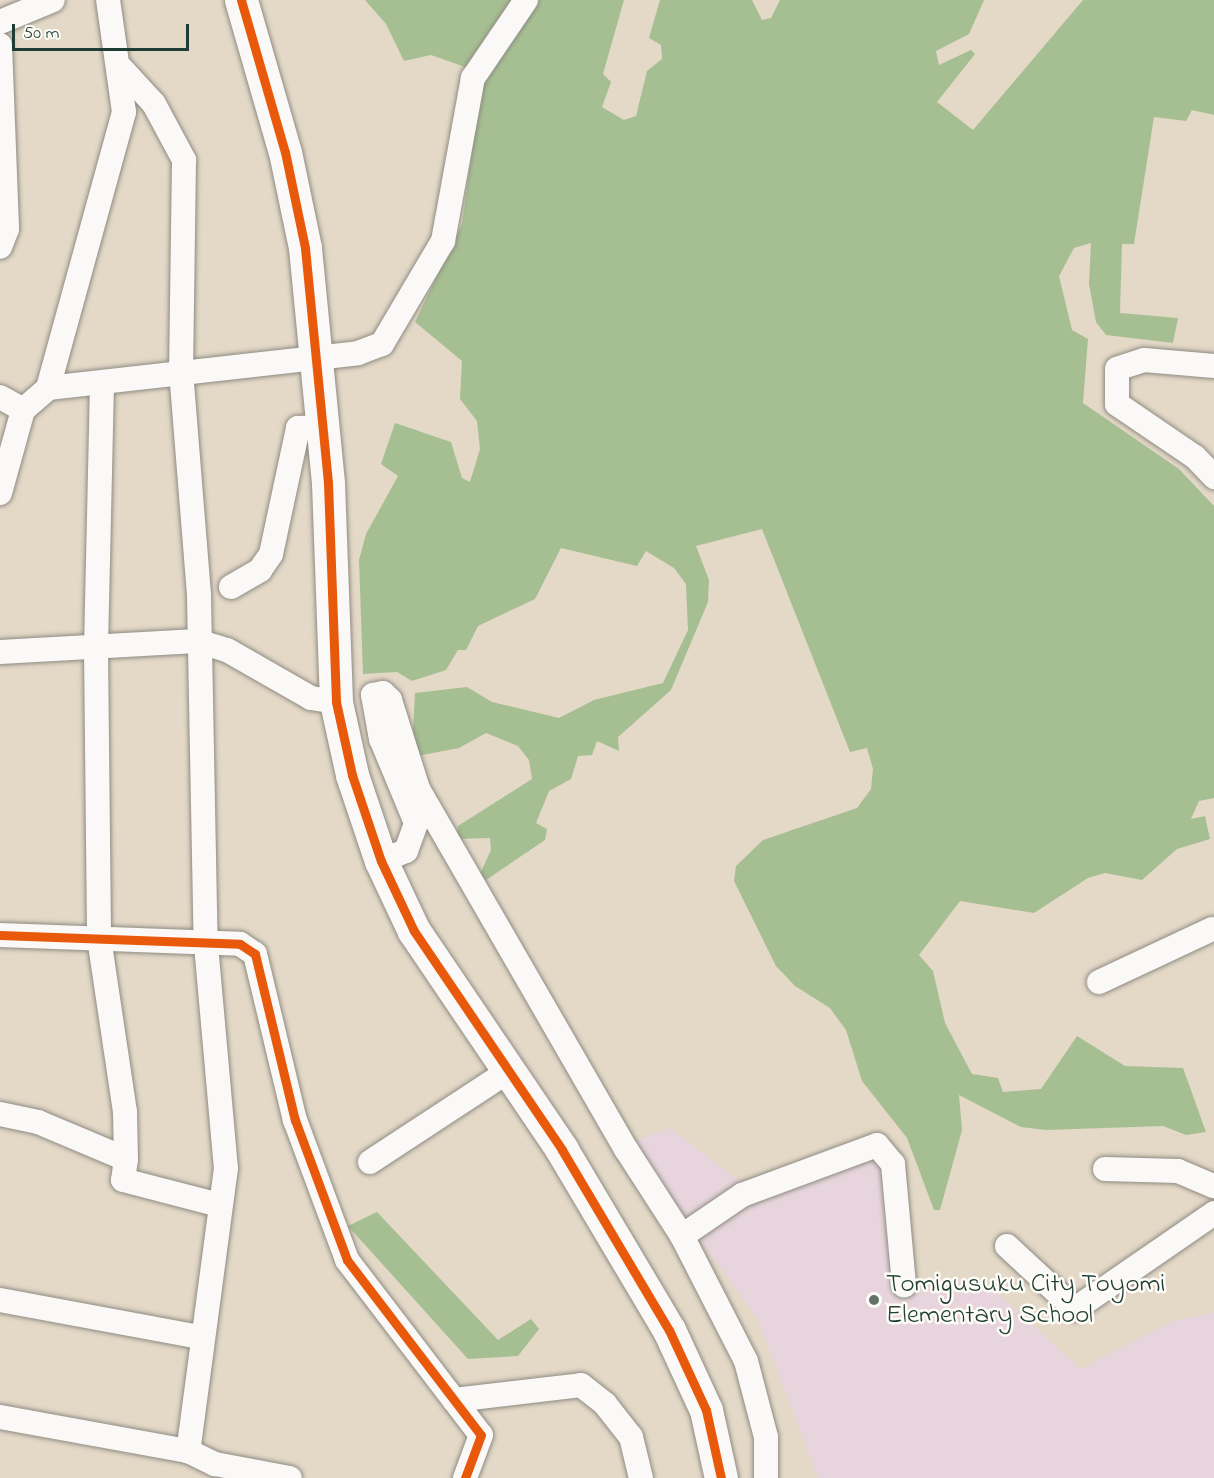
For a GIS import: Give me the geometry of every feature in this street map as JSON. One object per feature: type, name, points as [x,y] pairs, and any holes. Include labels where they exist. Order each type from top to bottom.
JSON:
[{"type":"street","points":[[0,22],[53,0]]},
{"type":"street","points":[[0,493],[23,410],[48,388],[124,112],[122,69],[108,0]]},
{"type":"street","points":[[241,0],[285,152],[319,355],[336,702],[352,775],[381,861],[414,931],[510,1070],[681,1353],[706,1410],[721,1478]]},
{"type":"street","points":[[48,388],[102,384],[181,370],[358,353],[382,344],[416,294],[443,241],[455,198],[473,78],[526,0]]},
{"type":"street","points":[[0,45],[7,229],[0,247]]},
{"type":"street","points":[[122,69],[154,104],[184,160],[181,370],[199,596],[197,641],[206,945],[226,1168],[199,1337],[188,1451]]},
{"type":"street","points":[[1214,366],[1144,360],[1117,369],[1117,404],[1195,457],[1214,477]]},
{"type":"street","points":[[102,384],[96,648],[99,938],[125,1112],[126,1159],[123,1180],[220,1205]]},
{"type":"street","points":[[0,397],[23,410]]},
{"type":"street","points":[[231,587],[260,570],[271,554],[297,428],[324,427]]},
{"type":"street","points":[[0,652],[197,641],[226,650],[311,698],[336,702]]},
{"type":"street","points":[[381,861],[406,850],[416,823],[381,739],[373,695],[383,693],[390,700],[418,789],[626,1149],[682,1236],[746,1361],[766,1437],[766,1478]]},
{"type":"street","points":[[1100,982],[1213,930]]},
{"type":"street","points":[[0,935],[99,938],[206,945],[240,944],[255,954],[295,1120],[347,1260],[481,1435],[465,1478]]},
{"type":"street","points":[[370,1162],[510,1070]]},
{"type":"street","points":[[0,1114],[38,1122],[126,1159]]},
{"type":"street","points":[[682,1236],[742,1196],[877,1145],[893,1164],[904,1286]]},
{"type":"street","points":[[1105,1169],[1178,1171],[1214,1186]]},
{"type":"street","points":[[1007,1246],[1075,1309],[1214,1213]]},
{"type":"street","points":[[0,1300],[199,1337]]},
{"type":"street","points":[[454,1400],[581,1385],[605,1404],[631,1437],[641,1478]]},
{"type":"street","points":[[0,1417],[188,1451],[213,1471],[290,1478]]},
{"type":"shaded area","name":"Tomigusuku City Toyomi Elementary School","points":[[670,1128],[761,1197],[864,1158],[880,1166],[897,1287],[984,1281],[1081,1369],[1172,1321],[1214,1313],[1214,1478],[818,1478],[757,1318],[629,1143]]},
{"type":"green space","points":[[365,0],[511,0],[465,67],[431,55],[404,61],[386,24]]},
{"type":"green space","points":[[539,0],[624,0],[603,74],[611,82],[602,107],[624,120],[636,116],[647,71],[662,59],[661,45],[649,38],[660,0],[752,0],[762,20],[771,18],[780,0],[984,0],[969,34],[936,51],[939,65],[971,50],[975,54],[937,102],[973,130],[1083,0],[1214,0],[1214,115],[1192,110],[1186,121],[1154,117],[1134,244],[1122,244],[1120,313],[1178,318],[1173,343],[1106,335],[1096,322],[1089,284],[1091,243],[1074,248],[1059,276],[1072,330],[1088,339],[1083,403],[1179,469],[1214,506],[1214,798],[1199,801],[1191,819],[1205,816],[1210,839],[1177,849],[1142,880],[1105,873],[1088,878],[1034,913],[960,901],[919,955],[933,971],[945,1023],[972,1074],[998,1078],[1003,1092],[1041,1089],[1077,1036],[1125,1066],[1183,1068],[1206,1132],[1186,1135],[1163,1126],[1046,1130],[1021,1127],[959,1095],[962,1130],[940,1210],[934,1210],[907,1138],[862,1081],[846,1030],[830,1008],[795,986],[776,966],[734,881],[736,866],[763,840],[857,808],[871,789],[873,769],[867,748],[850,752],[762,529],[696,546],[709,580],[708,602],[671,690],[618,737],[619,751],[597,741],[592,755],[578,756],[571,779],[549,791],[536,823],[547,829],[545,840],[486,880],[480,874],[491,850],[490,838],[456,839],[458,826],[532,779],[529,760],[518,746],[486,733],[459,748],[417,756],[412,746],[415,693],[467,687],[492,702],[559,718],[594,700],[663,683],[688,630],[686,584],[674,568],[646,551],[637,566],[561,548],[535,599],[478,626],[466,650],[458,650],[446,670],[412,681],[397,672],[363,674],[359,560],[366,534],[398,476],[381,464],[395,423],[451,442],[462,478],[470,482],[480,449],[477,421],[460,399],[462,361],[415,322],[462,224],[482,80]]},
{"type":"green space","points":[[377,1212],[498,1340],[531,1319],[539,1329],[518,1356],[468,1359],[348,1226]]},
{"type":"cycle path","points":[[241,0],[285,152],[305,248],[328,483],[336,702],[352,775],[381,861],[414,931],[562,1150],[669,1330],[706,1410],[721,1478]]},
{"type":"cycle path","points":[[0,935],[240,944],[255,954],[295,1120],[347,1260],[481,1435],[465,1478]]},
{"type":"place","name":"Tomigusuku City Toyomi Elementary School","points":[[874,1300]]}]
